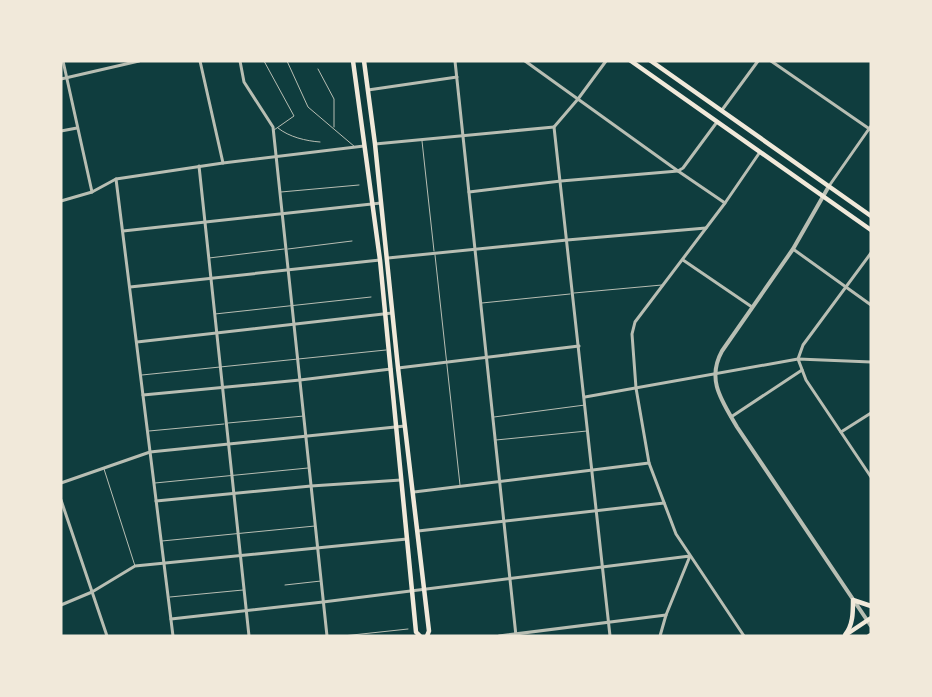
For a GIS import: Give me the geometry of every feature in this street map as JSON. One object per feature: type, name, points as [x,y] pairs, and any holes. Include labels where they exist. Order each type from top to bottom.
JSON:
[{"type":"main road","points":[[353,61],[380,260],[416,632],[420,636]]},
{"type":"main road","points":[[364,61],[388,258],[398,368],[414,492],[427,636]]},
{"type":"main road","points":[[630,61],[871,230]]},
{"type":"main road","points":[[651,61],[871,216]]},
{"type":"main road","points":[[844,636],[848,631],[853,616],[853,600],[871,606]]},
{"type":"main road","points":[[844,636],[869,619]]},
{"type":"street","points":[[62,61],[64,78],[92,192]]},
{"type":"street","points":[[64,78],[139,61]]},
{"type":"street","points":[[200,61],[223,163]]},
{"type":"street","points":[[240,61],[244,82],[273,130],[327,636]]},
{"type":"street","points":[[455,61],[516,635]]},
{"type":"street","points":[[526,61],[678,172],[725,203]]},
{"type":"street","points":[[375,144],[554,127],[578,99],[606,61]]},
{"type":"street","points":[[722,110],[758,61]]},
{"type":"street","points":[[771,61],[870,128],[829,186],[792,249],[722,351],[716,362],[714,375],[718,393],[731,417],[853,600],[869,619],[871,626]]},
{"type":"street","points":[[368,90],[457,77]]},
{"type":"street","points":[[469,192],[561,181],[678,172],[717,122]]},
{"type":"street","points":[[554,127],[610,636]]},
{"type":"street","points":[[61,131],[77,128]]},
{"type":"street","points":[[61,201],[92,192],[116,179],[199,166],[365,146]]},
{"type":"street","points":[[744,636],[676,534],[664,503],[649,462],[636,388],[632,334],[635,322],[725,203],[760,152]]},
{"type":"street","points":[[199,166],[249,636]]},
{"type":"street","points":[[116,179],[173,636]]},
{"type":"street","points":[[123,231],[381,203]]},
{"type":"street","points":[[388,258],[706,228]]},
{"type":"street","points":[[792,249],[871,305]]},
{"type":"street","points":[[871,253],[803,345],[798,359],[806,380],[869,471],[871,477]]},
{"type":"street","points":[[130,287],[380,260]]},
{"type":"street","points":[[682,260],[752,307]]},
{"type":"street","points":[[137,342],[394,313]]},
{"type":"street","points":[[398,368],[579,346]]},
{"type":"street","points":[[584,397],[798,359],[871,362]]},
{"type":"street","points":[[143,395],[392,369]]},
{"type":"street","points":[[731,417],[802,370]]},
{"type":"street","points":[[841,432],[871,413]]},
{"type":"street","points":[[61,483],[150,452],[406,426]]},
{"type":"street","points":[[414,492],[649,462]]},
{"type":"street","points":[[156,501],[234,495],[311,486],[402,480]]},
{"type":"street","points":[[61,500],[107,636]]},
{"type":"street","points":[[418,531],[664,503]]},
{"type":"street","points":[[61,605],[92,592],[135,566],[408,538]]},
{"type":"street","points":[[171,619],[690,556]]},
{"type":"street","points":[[660,636],[666,615],[690,556]]},
{"type":"street","points":[[499,636],[666,615]]},
{"type":"lane","points":[[264,61],[294,116],[273,130]]},
{"type":"lane","points":[[287,61],[308,107],[334,127],[355,147]]},
{"type":"lane","points":[[318,69],[334,99],[334,127]]},
{"type":"lane","points":[[278,127],[283,131],[308,141],[320,142]]},
{"type":"lane","points":[[422,140],[461,486]]},
{"type":"lane","points":[[281,192],[358,184]]},
{"type":"lane","points":[[208,258],[352,241]]},
{"type":"lane","points":[[482,303],[664,284]]},
{"type":"lane","points":[[214,314],[371,297]]},
{"type":"lane","points":[[141,375],[389,350]]},
{"type":"lane","points":[[494,417],[585,405]]},
{"type":"lane","points":[[148,431],[304,416]]},
{"type":"lane","points":[[496,440],[588,431]]},
{"type":"lane","points":[[104,468],[135,566]]},
{"type":"lane","points":[[154,483],[309,468]]},
{"type":"lane","points":[[161,541],[315,526]]},
{"type":"lane","points":[[285,585],[321,581]]},
{"type":"lane","points":[[168,598],[244,590]]},
{"type":"lane","points":[[343,636],[408,629]]}]
